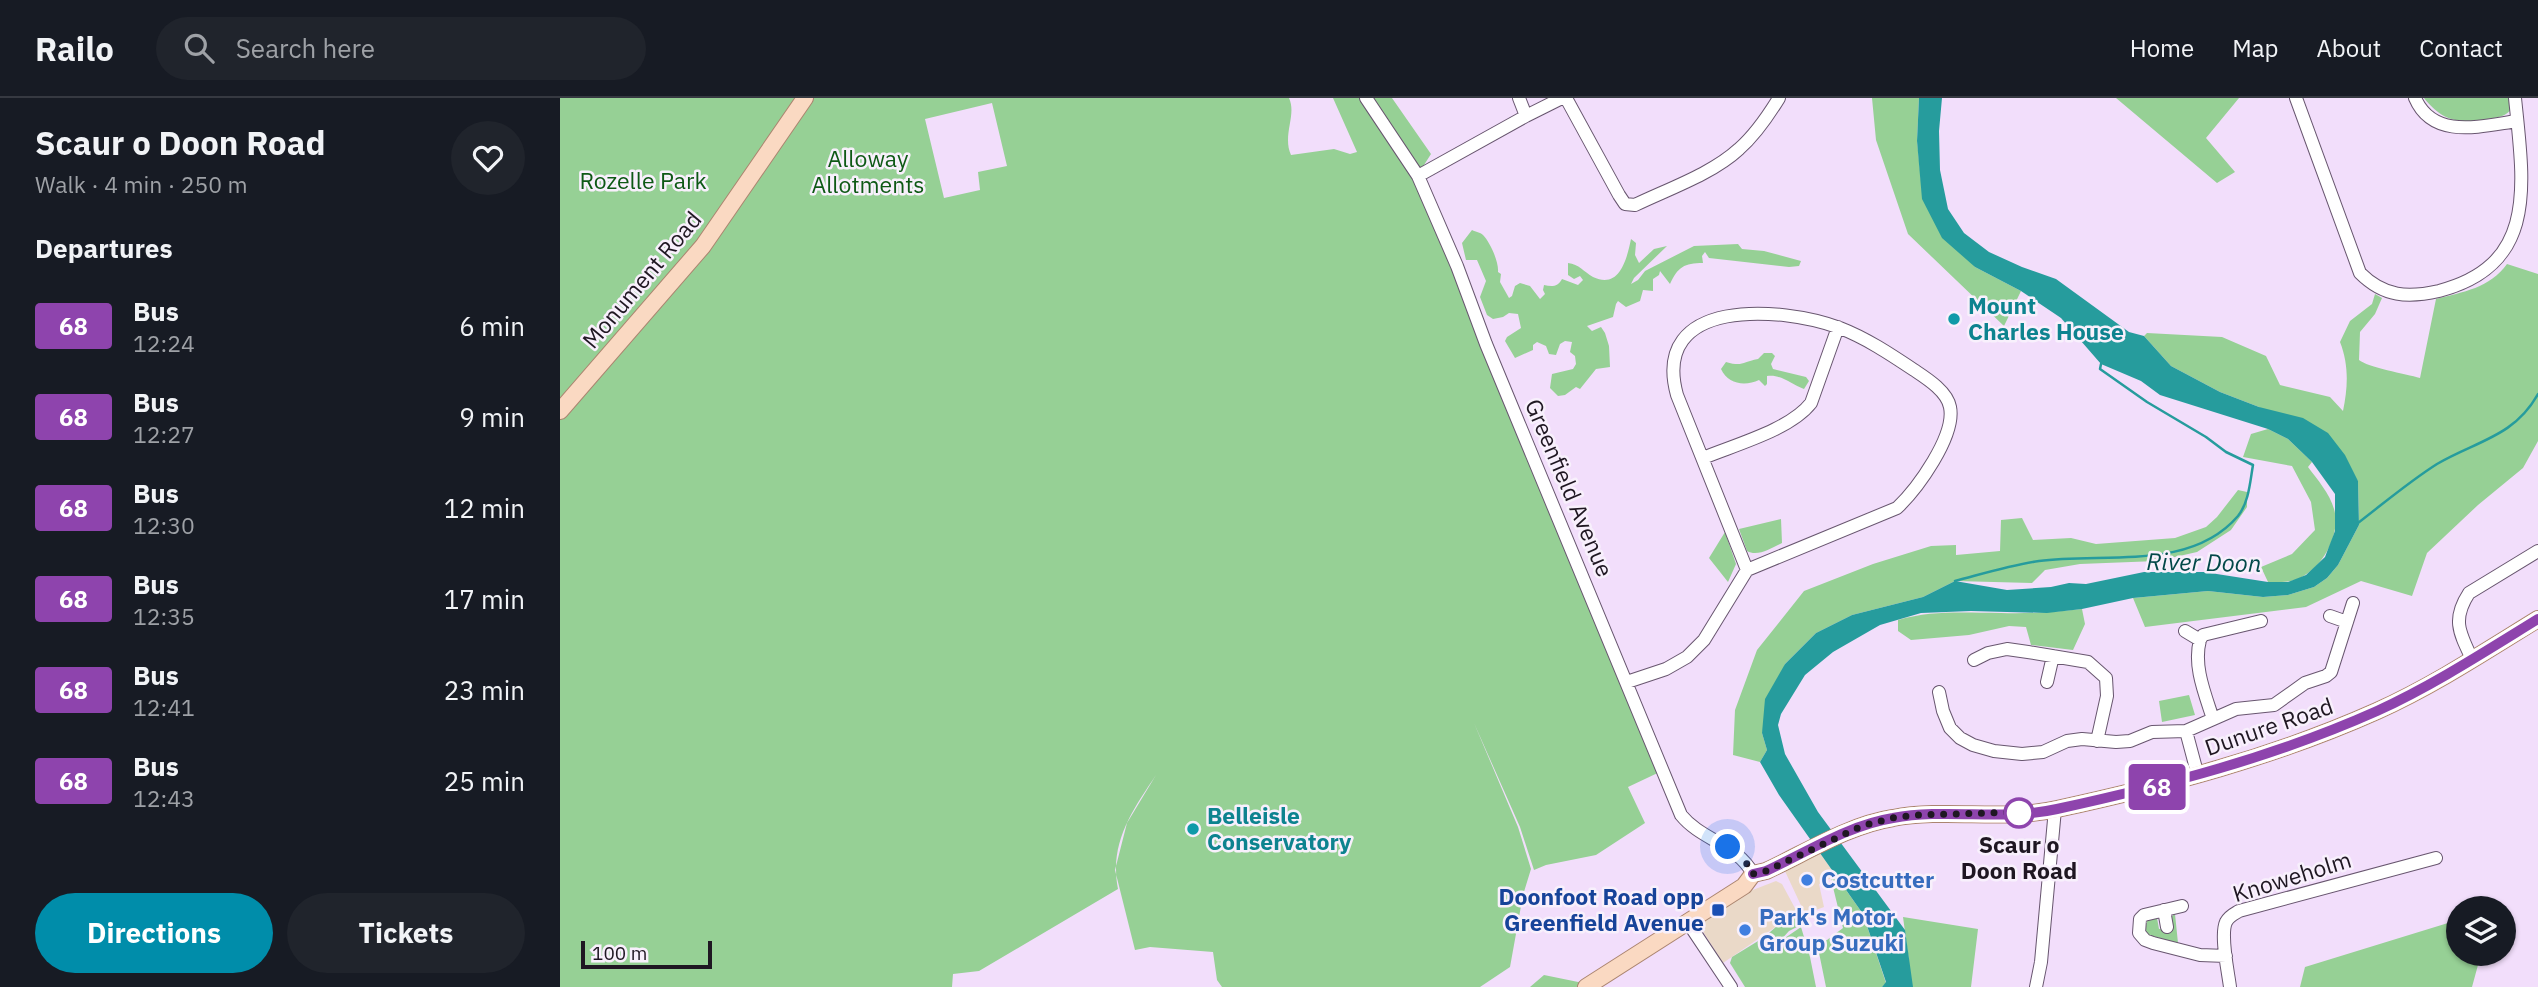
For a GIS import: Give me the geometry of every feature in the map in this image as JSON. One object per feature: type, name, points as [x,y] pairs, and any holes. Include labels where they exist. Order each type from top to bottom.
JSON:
[{"type":"main road","name":"Monument Road","points":[[560,411],[703,246],[805,98]]},
{"type":"main road","name":"Dunure Road","points":[[1753,874],[1766,871],[1862,826],[1892,818],[2055,809],[2198,776],[2312,738],[2371,713],[2472,659],[2538,619]]},
{"type":"main road","points":[[1586,987],[1744,886],[1753,874]]},
{"type":"street","name":"Greenfield Avenue","points":[[1366,98],[1418,176],[1681,815],[1697,830],[1728,847],[1747,864],[1753,874]]},
{"type":"street","points":[[1519,98],[1526,116]]},
{"type":"street","points":[[1418,176],[1564,98],[1619,195],[1625,204],[1635,205],[1719,164],[1740,149],[1779,98]]},
{"type":"street","points":[[2296,98],[2360,273],[2378,288],[2400,295],[2440,291],[2473,281],[2485,275],[2508,255],[2523,225],[2526,206],[2515,98]]},
{"type":"street","points":[[2414,98],[2422,111],[2441,125],[2455,128],[2517,121]]},
{"type":"street","points":[[1627,682],[1666,669],[1687,657],[1704,640],[1747,569],[1897,508],[1912,494],[1948,433],[1950,405],[1942,393],[1926,378],[1867,340],[1838,327],[1794,316],[1763,312],[1724,317],[1699,326],[1684,338],[1673,362],[1672,376],[1677,395],[1747,569]]},
{"type":"street","points":[[1703,458],[1783,425],[1805,411],[1811,403],[1838,327]]},
{"type":"street","points":[[2472,659],[2458,628],[2457,617],[2464,600],[2469,593],[2538,551]]},
{"type":"street","points":[[1939,692],[1950,728],[1960,738],[1973,745],[2022,754],[2043,752],[2067,741],[2116,743],[2130,741],[2152,732],[2186,731],[2236,709],[2274,705],[2305,683],[2326,676],[2331,672],[2353,603]]},
{"type":"street","points":[[2330,617],[2347,622]]},
{"type":"street","points":[[2213,719],[2200,676],[2197,649],[2200,640],[2203,635],[2218,630],[2261,621]]},
{"type":"street","points":[[2185,631],[2200,640]]},
{"type":"street","points":[[1974,660],[1988,653],[2007,649],[2088,662],[2106,678],[2107,696],[2097,741]]},
{"type":"street","points":[[2048,682],[2053,656]]},
{"type":"street","points":[[2186,731],[2198,776]]},
{"type":"street","points":[[2036,987],[2041,962],[2055,809]]},
{"type":"street","name":"Knoweholm","points":[[2230,987],[2225,924],[2230,916],[2239,911],[2436,858]]},
{"type":"street","points":[[2182,906],[2140,919],[2139,933],[2145,940],[2200,955],[2226,956]]},
{"type":"street","points":[[2164,910],[2167,927]]},
{"type":"street","points":[[1687,921],[1731,987]]},
{"type":"shaded area","name":"River Doon","points":[[1919,98],[1942,98],[1940,170],[1948,209],[1964,233],[1989,252],[2056,279],[2129,332],[2144,336],[2171,366],[2220,392],[2259,407],[2303,418],[2328,433],[2345,455],[2358,481],[2359,525],[2338,565],[2327,578],[2314,587],[2288,595],[2263,597],[2208,591],[2133,598],[2047,613],[1921,613],[1880,625],[1833,652],[1805,675],[1781,714],[1778,725],[1785,754],[1818,812],[1905,930],[1913,987],[1882,987],[1886,982],[1863,914],[1779,795],[1760,762],[1767,750],[1762,733],[1765,699],[1785,664],[1816,633],[1852,615],[1923,597],[1955,581],[2007,590],[2069,583],[2086,584],[2144,572],[2204,572],[2268,582],[2288,582],[2306,575],[2325,557],[2335,531],[2335,494],[2312,462],[2288,439],[2268,429],[2160,395],[2141,381],[2101,364],[2061,318],[2021,291],[1975,267],[1942,238],[1922,199],[1917,141]]},
{"type":"shaded area","points":[[1818,850],[1836,876],[1819,884],[1824,907],[1805,914],[1784,869]]},
{"type":"shaded area","points":[[1776,881],[1782,884],[1796,910],[1723,963],[1702,930],[1704,921],[1745,893]]},
{"type":"green space","name":"Rozelle Park","points":[[560,98],[801,98],[702,245],[560,408]]},
{"type":"green space","name":"Alloway Allotments","points":[[811,98],[1289,98],[1291,111],[1288,140],[1291,155],[1334,149],[1350,154],[1357,152],[1333,98],[1392,98],[1431,154],[1417,176],[1664,770],[1628,787],[1645,823],[1596,855],[1534,870],[1520,827],[1474,723],[1518,827],[1531,869],[1523,895],[1510,967],[1480,987],[1222,987],[1217,980],[1213,952],[1150,947],[1135,950],[1116,876],[1118,889],[979,971],[953,974],[952,987],[560,987],[560,412],[675,281]],"holes":[[[992,103],[1007,166],[978,172],[980,190],[944,198],[925,119]],[[1127,824],[1116,864],[1120,842]]]},
{"type":"green space","points":[[1872,98],[1919,98],[1917,141],[1923,200],[1975,267],[2021,291],[2004,326],[1908,234],[1876,140]]},
{"type":"green space","points":[[2116,98],[2239,98],[2206,138],[2235,172],[2217,183]]},
{"type":"green space","points":[[2424,98],[2510,98],[2512,108],[2498,117],[2460,121],[2445,117]]},
{"type":"green space","points":[[1472,230],[1483,235],[1491,247],[1498,272],[1501,274],[1500,282],[1509,298],[1515,286],[1520,283],[1530,286],[1540,299],[1545,294],[1544,285],[1555,286],[1562,279],[1578,285],[1583,280],[1580,276],[1574,279],[1568,275],[1568,263],[1593,277],[1610,279],[1621,270],[1631,239],[1636,243],[1635,255],[1639,263],[1654,249],[1667,246],[1631,284],[1645,271],[1694,246],[1738,244],[1742,249],[1764,251],[1801,261],[1799,266],[1789,267],[1709,258],[1705,252],[1702,256],[1703,263],[1682,267],[1670,284],[1660,271],[1653,279],[1653,291],[1643,290],[1640,301],[1626,307],[1618,301],[1613,317],[1587,326],[1592,331],[1601,327],[1605,333],[1610,367],[1596,369],[1580,389],[1576,387],[1565,395],[1558,396],[1550,388],[1552,374],[1573,369],[1576,364],[1575,356],[1570,352],[1572,342],[1565,341],[1560,344],[1556,355],[1549,354],[1546,346],[1537,342],[1533,345],[1533,350],[1515,358],[1505,341],[1521,328],[1518,314],[1509,313],[1493,319],[1487,315],[1480,297],[1486,281],[1477,260],[1466,260],[1462,243]]},
{"type":"green space","points":[[2507,264],[2538,274],[2538,441],[2523,468],[2478,505],[2427,553],[2412,596],[2361,581],[2306,607],[2145,627],[2133,598],[2208,591],[2263,597],[2288,595],[2314,587],[2327,578],[2338,565],[2359,525],[2358,481],[2259,407],[2220,392],[2171,366],[2144,336],[2147,333],[2222,337],[2266,356],[2280,385],[2330,397],[2343,411],[2347,376],[2340,342],[2350,321],[2372,304],[2375,294],[2382,298],[2375,314],[2360,332],[2359,360],[2378,368],[2420,378],[2436,299],[2484,284],[2493,279]]},
{"type":"green space","points":[[1764,353],[1772,353],[1775,356],[1771,364],[1773,369],[1806,377],[1809,381],[1804,389],[1772,376],[1767,376],[1765,386],[1759,380],[1738,383],[1728,378],[1721,369],[1726,362],[1742,363],[1758,359]]},
{"type":"green space","points":[[2268,429],[2288,439],[2312,462],[2308,467],[2330,498],[2336,518],[2330,546],[2319,563],[2301,578],[2287,582],[2268,582],[2261,567],[2292,554],[2315,530],[2311,502],[2292,466],[2243,457],[2251,434]]},
{"type":"green space","points":[[2238,490],[2247,492],[2247,507],[2231,530],[2197,552],[2157,561],[2080,564],[2045,570],[2032,583],[1955,581],[1923,597],[1852,615],[1816,633],[1785,664],[1762,733],[1767,750],[1760,762],[1733,755],[1735,710],[1757,650],[1804,591],[1873,564],[1931,546],[1956,545],[1956,555],[2000,551],[2001,520],[2022,518],[2033,540],[2071,538],[2096,544],[2175,538],[2206,527]]},
{"type":"green space","points":[[1781,519],[1782,543],[1760,552],[1747,551],[1739,529]]},
{"type":"green space","points":[[1725,532],[1736,564],[1728,582],[1709,558]]},
{"type":"green space","points":[[2082,609],[2085,624],[2073,650],[2031,645],[2026,627],[2009,626],[1969,635],[1911,640],[1898,631],[1898,620],[1924,615]]},
{"type":"green space","points":[[2189,695],[2195,715],[2162,722],[2159,701]]},
{"type":"green space","points":[[1836,876],[1863,914],[1886,983],[1882,987],[1826,987],[1817,943],[1827,940],[1843,928],[1831,879]]},
{"type":"green space","points":[[1796,910],[1801,925],[1789,931],[1779,942],[1801,927],[1816,987],[1745,987],[1730,963],[1732,957],[1763,938]]},
{"type":"green space","points":[[2175,914],[2178,943],[2145,932],[2147,920],[2157,918],[2159,929],[2171,928],[2172,916]]},
{"type":"green space","points":[[1903,917],[1978,929],[1971,987],[1899,987],[1909,961]]},
{"type":"green space","points":[[2446,924],[2446,966],[2478,966],[2472,987],[2300,987],[2305,967]]},
{"type":"green space","points":[[1544,975],[1588,984],[1584,987],[1530,987]]},
{"type":"waterway","points":[[1955,581],[2039,561],[2117,558],[2171,552],[2196,545],[2218,534],[2238,516],[2247,498],[2253,465],[2226,452],[2147,402],[2100,369],[2101,364]]},
{"type":"waterway","points":[[2358,523],[2437,464],[2506,429],[2518,420],[2538,394]]},
{"type":"bus line","name":"68","points":[[1753,874],[1766,871],[1862,826],[1892,818],[2055,809],[2145,790],[2237,764],[2312,738],[2379,710],[2538,619]]},
{"type":"place","name":"Mount Charles House","points":[[1954,319]]},
{"type":"place","name":"Scaur o Doon Road","points":[[2019,813]]},
{"type":"place","name":"Belleisle Conservatory","points":[[1193,829]]},
{"type":"place","name":"Costcutter","points":[[1807,880]]},
{"type":"place","name":"Doonfoot Road opp Greenfield Avenue","points":[[1718,910]]},
{"type":"place","name":"Park's Motor Group Suzuki","points":[[1745,930]]},
{"type":"route","points":[[1728,847],[1747,864],[1753,874],[1766,871],[1862,826],[1892,818],[2025,812],[2019,813]]}]
